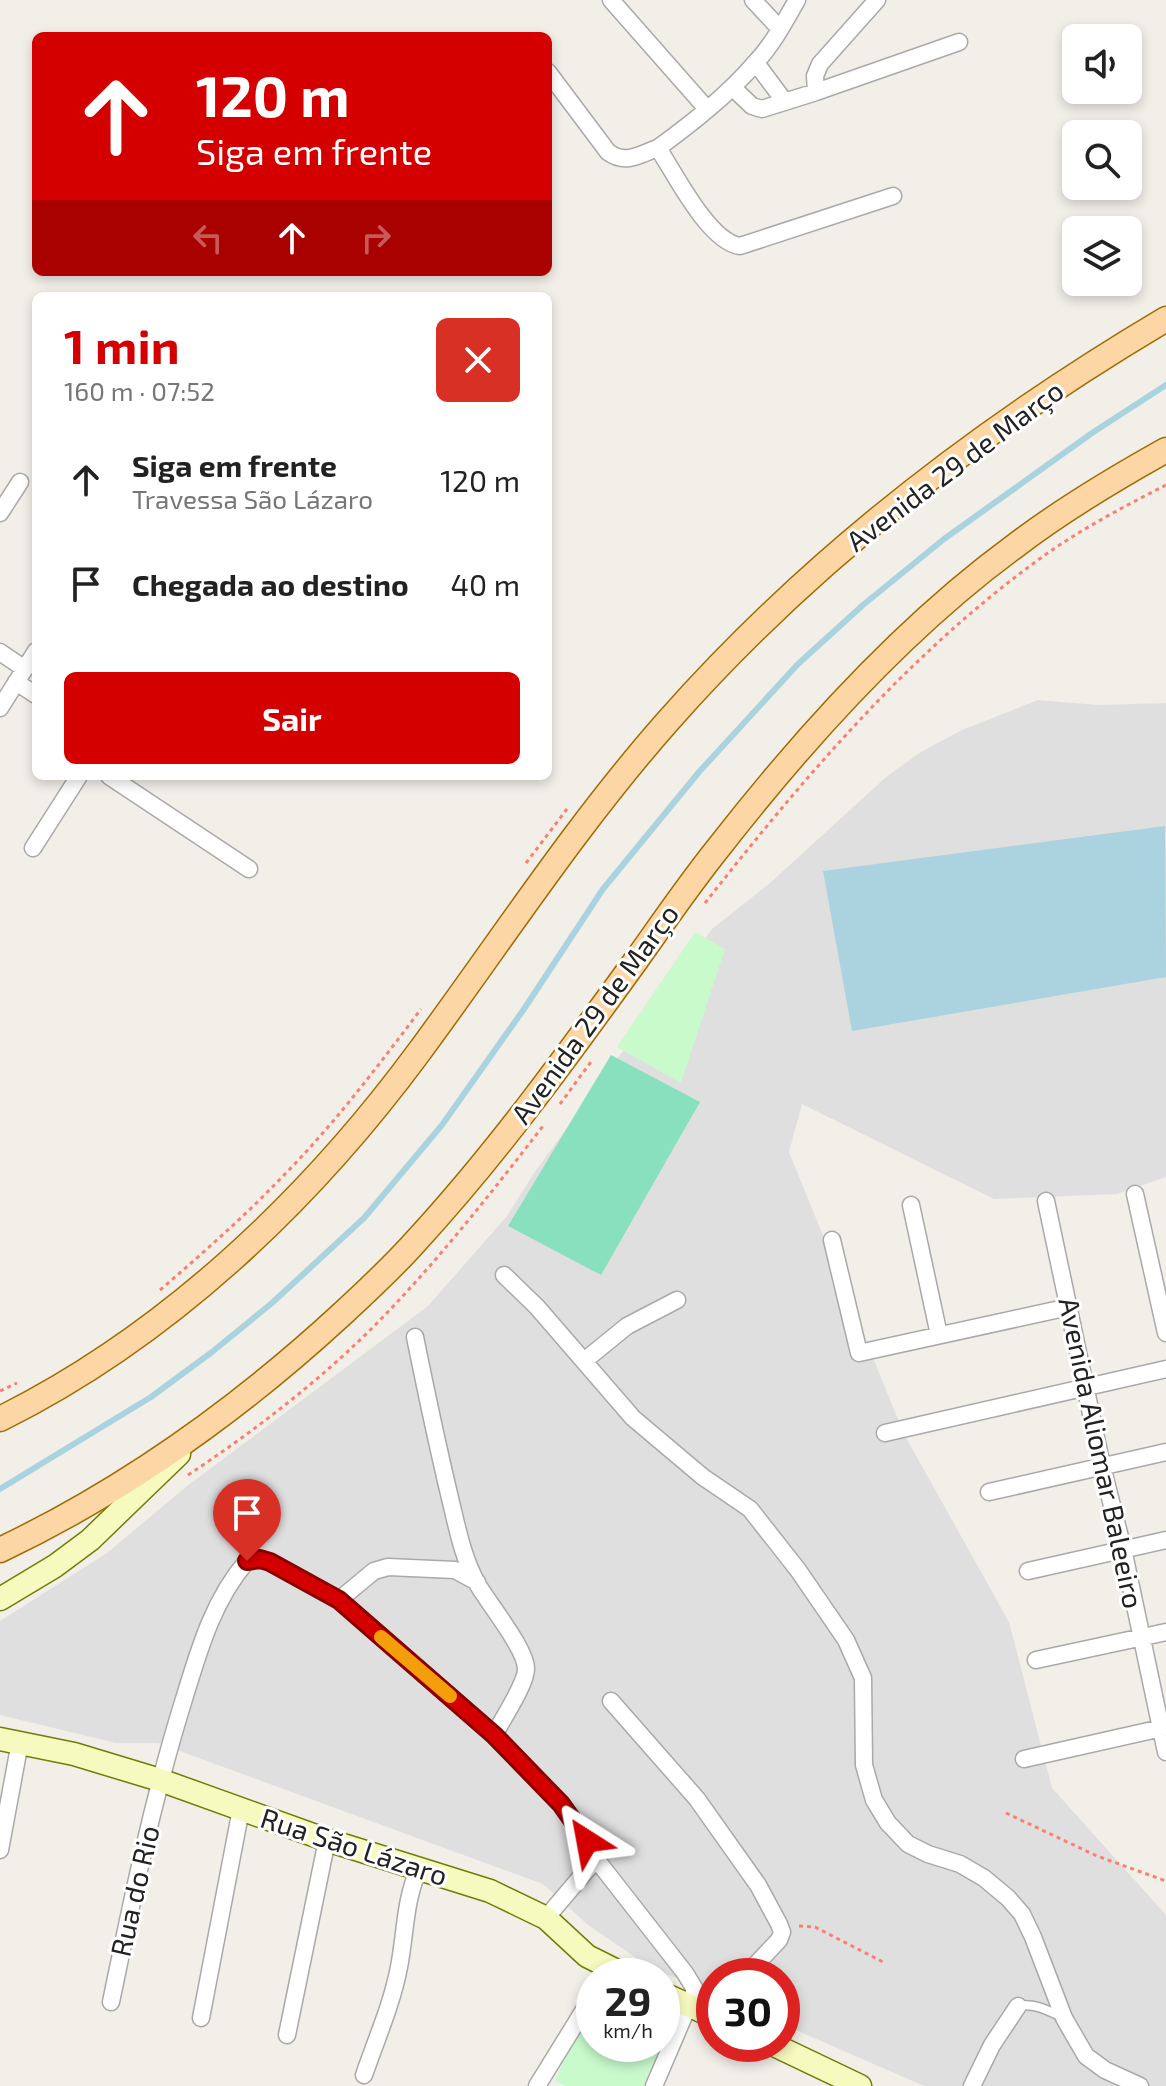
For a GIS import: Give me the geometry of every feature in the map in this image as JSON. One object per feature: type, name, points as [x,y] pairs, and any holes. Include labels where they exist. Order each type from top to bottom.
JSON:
[{"type":"main road","name":"Avenida 29 de Março","points":[[0,1419],[69,1382],[150,1326],[222,1267],[296,1196],[417,1055],[613,786],[668,721],[778,607],[871,525],[949,464],[1055,390],[1166,319]]},
{"type":"main road","name":"Avenida 29 de Março","points":[[0,1550],[106,1493],[218,1417],[325,1330],[415,1242],[497,1146],[755,801],[842,704],[899,645],[1013,547],[1058,515],[1166,450]]},
{"type":"main road","points":[[0,1599],[55,1566],[90,1540],[218,1417]]},
{"type":"main road","name":"Rua São Lázaro","points":[[10,1741],[74,1754],[160,1780],[327,1840],[490,1891],[546,1918],[589,1958]]},
{"type":"main road","points":[[680,1995],[696,2000]]},
{"type":"main road","points":[[800,2057],[860,2086]]},
{"type":"street","points":[[611,0],[707,109]]},
{"type":"street","points":[[753,0],[780,29]]},
{"type":"street","points":[[552,77],[608,152],[617,159],[626,160],[658,148],[732,87],[756,63],[797,0]]},
{"type":"street","points":[[816,92],[815,76],[820,64],[877,0]]},
{"type":"street","points":[[732,87],[752,106],[762,109],[959,42]]},
{"type":"street","points":[[756,63],[785,102]]},
{"type":"street","points":[[658,148],[709,228],[730,245],[740,246],[893,196]]},
{"type":"street","points":[[0,513],[20,482]]},
{"type":"street","points":[[0,652],[32,690]]},
{"type":"street","points":[[0,708],[32,657]]},
{"type":"street","points":[[33,848],[76,780]]},
{"type":"street","points":[[115,780],[249,869]]},
{"type":"street","points":[[1135,1194],[1166,1333]]},
{"type":"street","name":"Avenida Aliomar Baleeiro","points":[[1046,1201],[1102,1466],[1164,1727],[1166,1752]]},
{"type":"street","points":[[911,1205],[939,1335]]},
{"type":"street","points":[[832,1240],[859,1353],[1069,1307]]},
{"type":"street","points":[[504,1275],[537,1307],[633,1418],[703,1477],[750,1509],[798,1570],[846,1640],[863,1678],[864,1765],[874,1800],[888,1823],[908,1844],[960,1864],[984,1878],[1008,1898],[1022,1914],[1064,2018],[1086,2056],[1105,2070],[1140,2086]]},
{"type":"street","points":[[584,1361],[627,1326],[677,1300]]},
{"type":"street","points":[[415,1337],[463,1546],[477,1582],[518,1647],[526,1669],[523,1681],[494,1735]]},
{"type":"street","points":[[885,1433],[1166,1369]]},
{"type":"street","points":[[989,1492],[1166,1452]]},
{"type":"street","points":[[1028,1571],[1166,1540]]},
{"type":"street","name":"Rua do Rio","points":[[111,2002],[172,1737],[204,1636],[233,1576],[247,1561],[260,1559],[339,1600]]},
{"type":"street","points":[[477,1582],[455,1570],[388,1567],[374,1571],[339,1600],[494,1735],[561,1804],[596,1859],[685,1973],[692,1997],[654,2086]]},
{"type":"street","points":[[1036,1660],[1166,1632]]},
{"type":"street","points":[[611,1701],[697,1799],[758,1885],[782,1932],[779,1940],[762,1958]]},
{"type":"street","points":[[1024,1759],[1164,1727]]},
{"type":"street","points":[[0,1850],[10,1741]]},
{"type":"street","points":[[201,2018],[241,1809]]},
{"type":"street","points":[[287,2035],[327,1840]]},
{"type":"street","points":[[546,1918],[596,1859]]},
{"type":"street","points":[[364,2075],[393,1990],[410,1889],[419,1868]]},
{"type":"street","points":[[972,2086],[992,2045],[1018,2006]]},
{"type":"street","points":[[537,2086],[576,2023]]},
{"type":"lane","points":[[1018,2006],[1039,2006],[1064,2018]]},
{"type":"path","points":[[1006,1813],[1097,1856],[1166,1881]]},
{"type":"path","points":[[779,1924],[815,1927],[885,1963]]},
{"type":"shaded area","points":[[1038,700],[1098,705],[1166,703],[1166,1177],[1117,1194],[994,1199],[802,1104],[789,1152],[904,1434],[1009,1622],[1052,1788],[1166,1915],[1166,2086],[924,2086],[800,2032],[800,1958],[696,1958],[696,1987],[680,1980],[680,1958],[636,1958],[588,1925],[543,1884],[158,1743],[116,1743],[0,1715],[0,1621],[107,1553],[187,1486],[428,1306],[507,1216],[534,1173],[712,929],[770,883],[885,778],[919,753],[962,730]]},
{"type":"green space","points":[[695,932],[725,949],[681,1083],[617,1047]]},
{"type":"green space","points":[[611,1055],[700,1102],[601,1275],[508,1226]]},
{"type":"green space","points":[[576,2034],[576,2062],[655,2062],[645,2086],[566,2086],[555,2081]]},
{"type":"water","points":[[1165,826],[1166,977],[852,1031],[823,871]]},
{"type":"waterway","points":[[0,1489],[151,1397],[212,1352],[272,1303],[364,1218],[442,1125],[603,889],[699,772],[798,664],[863,605],[944,539],[1092,433],[1166,385]]},
{"type":"slow traffic","points":[[381,1637],[450,1696]]},
{"type":"route","points":[[247,1561],[260,1559],[270,1562],[339,1600],[494,1735],[561,1804],[587,1841]]}]
